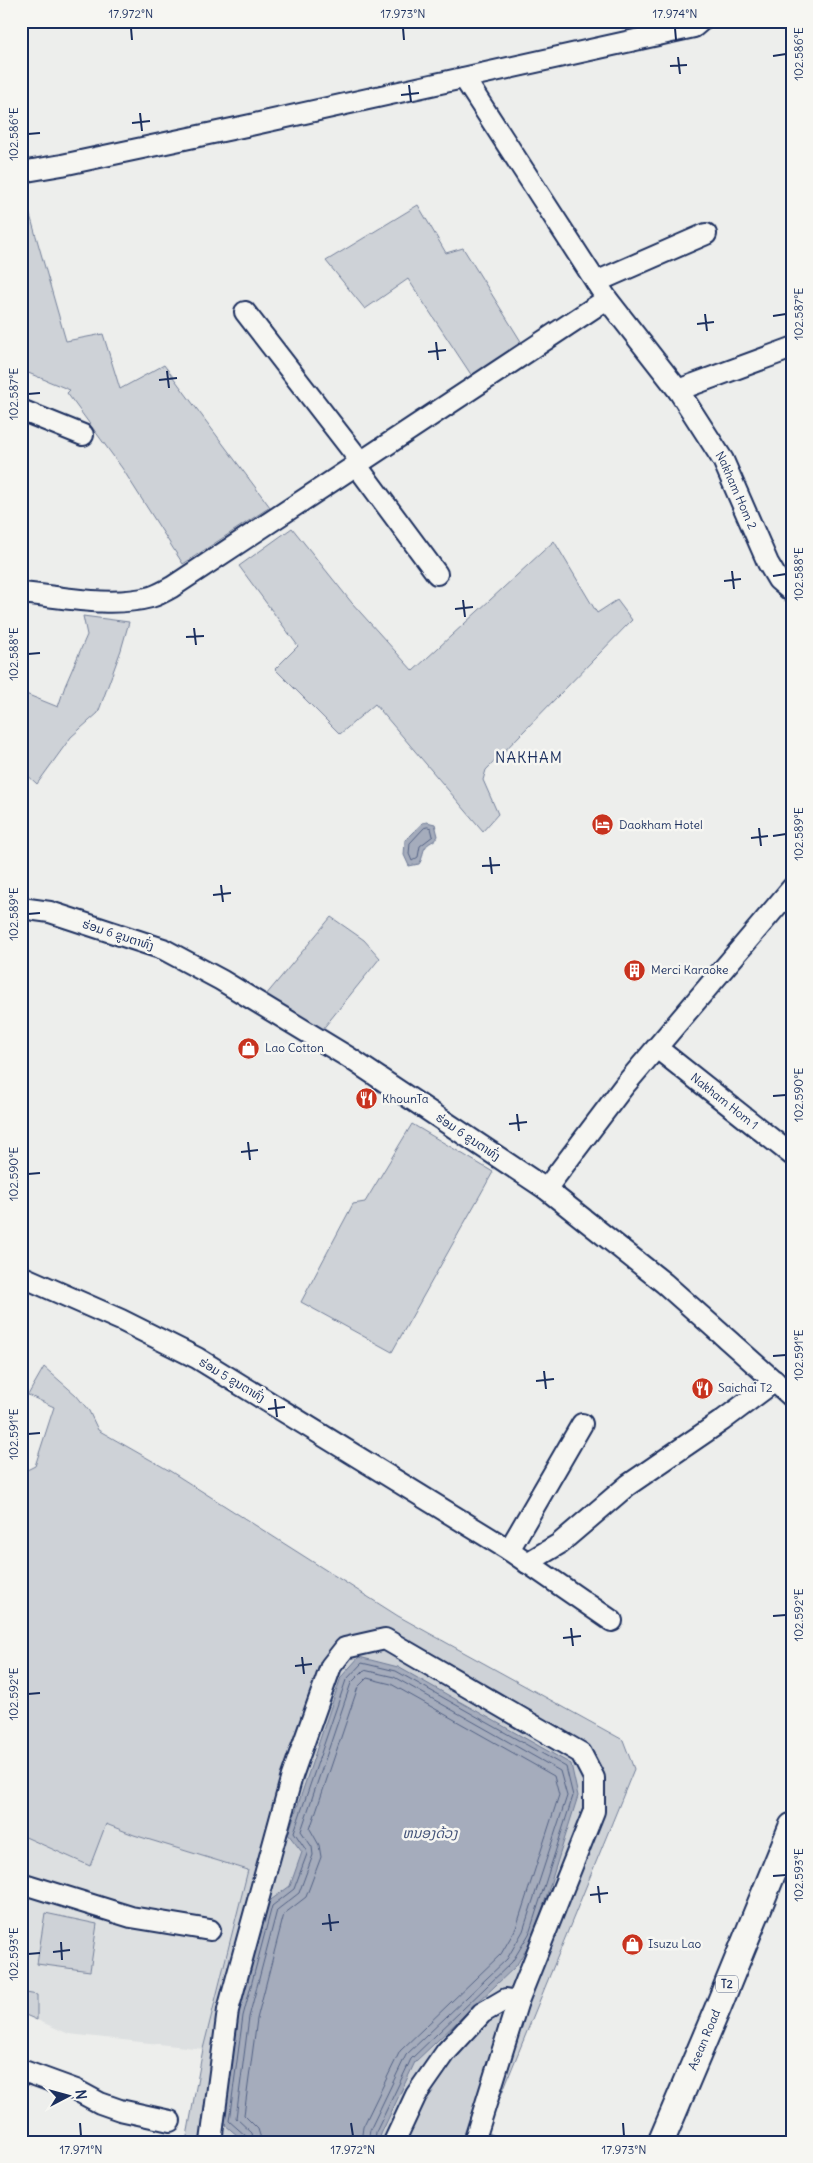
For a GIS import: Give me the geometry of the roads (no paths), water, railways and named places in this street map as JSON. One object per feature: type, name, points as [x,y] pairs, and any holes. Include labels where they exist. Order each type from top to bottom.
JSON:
[{"type":"main road","name":"Asean Road","points":[[661,2142],[792,1826]]},
{"type":"street","points":[[21,172],[133,150],[694,27],[701,21]]},
{"type":"street","name":"Nakham Hom 2","points":[[464,78],[607,299],[678,390],[723,460],[768,564],[778,580],[792,592]]},
{"type":"street","points":[[596,282],[706,234]]},
{"type":"street","points":[[21,593],[110,601],[139,600],[154,597],[359,464],[607,299]]},
{"type":"street","points":[[245,312],[359,464],[437,574]]},
{"type":"street","points":[[678,390],[792,348]]},
{"type":"street","points":[[21,410],[83,435]]},
{"type":"street","points":[[546,1189],[624,1086],[792,888]]},
{"type":"street","name":"ຮ່ອມ 6 ຂູນຕາທົ່ງ","points":[[21,908],[50,912],[162,949],[221,980],[348,1057],[546,1189],[664,1283],[792,1397]]},
{"type":"street","name":"Nakham Hom 1","points":[[657,1048],[792,1155]]},
{"type":"street","name":"ຮ່ອມ 5 ຂູນຕາທົ່ງ","points":[[21,1276],[121,1320],[196,1358],[508,1550],[612,1621]]},
{"type":"street","points":[[527,1563],[559,1544],[628,1485],[724,1420],[775,1382]]},
{"type":"street","points":[[508,1550],[582,1424]]},
{"type":"street","points":[[211,2142],[228,2010],[292,1776],[331,1666],[345,1648],[385,1639],[582,1753],[594,1778],[594,1811],[518,2001],[477,2141]]},
{"type":"street","points":[[21,1883],[131,1918],[210,1930]]},
{"type":"street","points":[[394,2142],[416,2095],[446,2052],[482,2013],[506,1998],[518,2001]]},
{"type":"street","points":[[21,2070],[76,2090],[113,2108],[170,2121]]},
{"type":"water","points":[[422,823],[435,824],[438,836],[426,846],[419,864],[409,866],[404,855],[405,840]]},
{"type":"water","name":"ຫນອງດ້ວງ","points":[[359,1657],[398,1667],[571,1764],[578,1796],[534,1936],[516,1966],[415,2062],[379,2142],[245,2142],[224,2124],[238,2015],[268,1902],[290,1886],[302,1852],[288,1834],[341,1677]]},
{"type":"place","name":"Daokham Hotel","points":[[603,825]]},
{"type":"place","name":"Merci Karaoke","points":[[635,970]]},
{"type":"place","name":"Lao Cotton","points":[[249,1048]]},
{"type":"place","name":"KhounTa","points":[[366,1099]]},
{"type":"place","name":"Saichai T2","points":[[702,1388]]},
{"type":"place","name":"Isuzu Lao","points":[[632,1944]]},
{"type":"district","name":"NAKHAM","points":[[529,758]]}]
